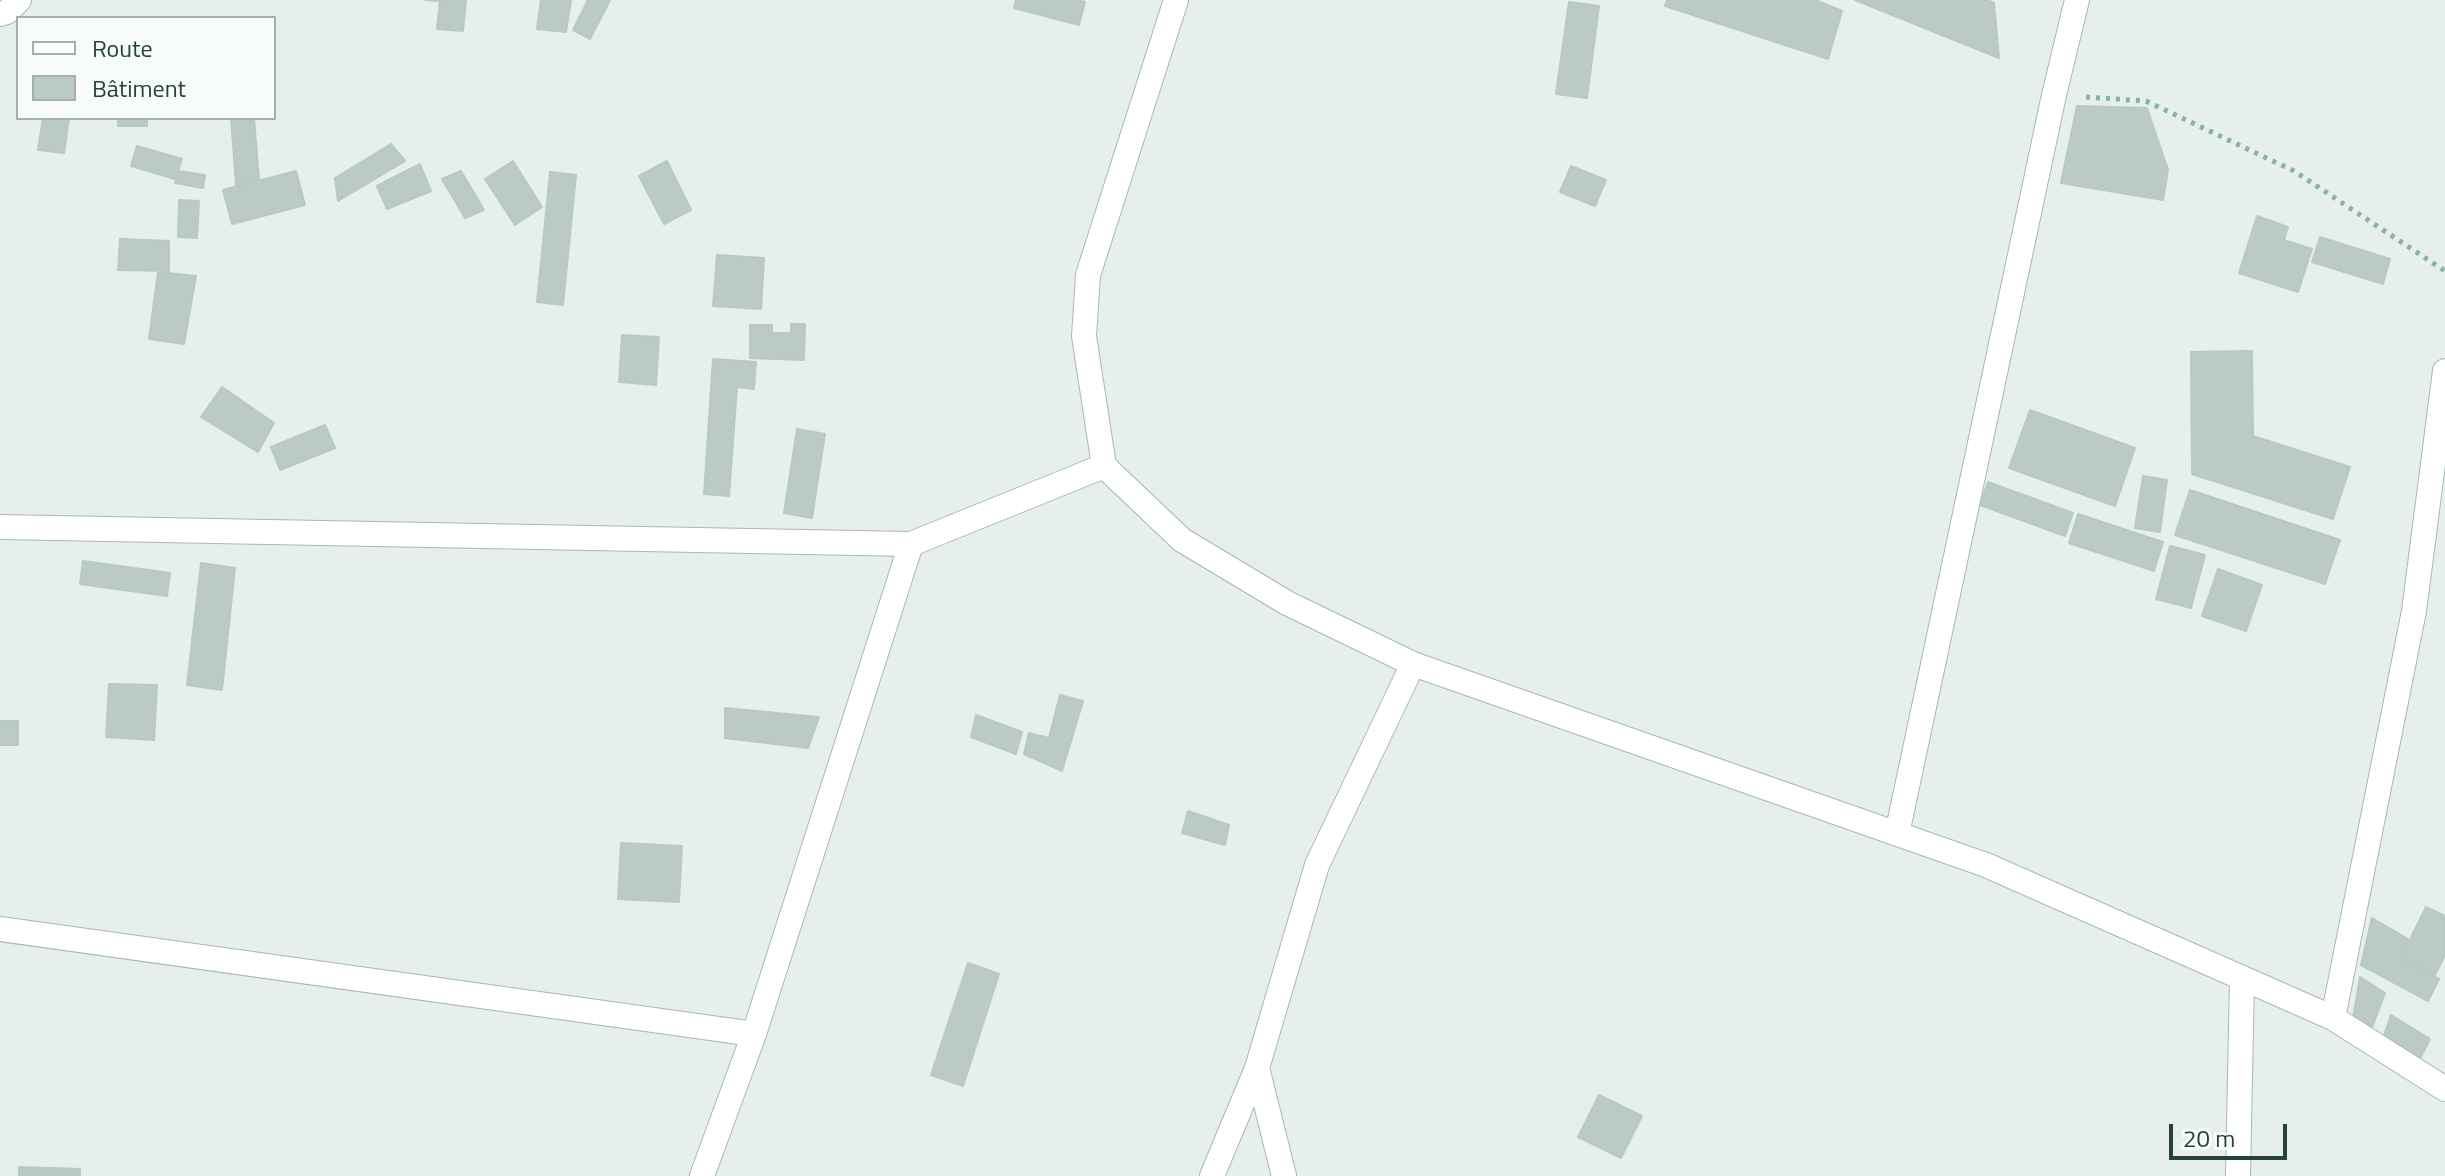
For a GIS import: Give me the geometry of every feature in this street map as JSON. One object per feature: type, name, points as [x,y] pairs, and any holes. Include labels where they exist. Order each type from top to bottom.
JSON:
[{"type":"street","points":[[0,14],[7,12],[19,0]]},
{"type":"street","points":[[1176,0],[1088,275],[1084,336],[1104,466],[1182,540],[1287,603],[1413,664],[1986,865],[2333,1018],[2445,1089]]},
{"type":"street","points":[[1897,834],[2054,95],[2077,0]]},
{"type":"street","points":[[2333,1018],[2414,611],[2445,371]]},
{"type":"street","points":[[0,527],[911,544],[1104,466]]},
{"type":"street","points":[[702,1176],[754,1034],[911,544]]},
{"type":"street","points":[[1212,1176],[1257,1068],[1317,865],[1413,664]]},
{"type":"street","points":[[0,929],[754,1034]]},
{"type":"street","points":[[2238,1176],[2242,978]]},
{"type":"street","points":[[1257,1068],[1284,1176]]},
{"type":"path","points":[[2054,95],[2146,101],[2294,171],[2445,271]]},
{"type":"building","points":[[425,0],[466,0],[463,31],[437,29],[440,1]]},
{"type":"building","points":[[541,0],[571,0],[566,32],[537,29]]},
{"type":"building","points":[[588,0],[610,0],[590,39],[573,30]]},
{"type":"building","points":[[1016,0],[1085,2],[1079,25],[1014,8]]},
{"type":"building","points":[[1667,0],[1815,0],[1842,11],[1828,59],[1665,6]]},
{"type":"building","points":[[1855,0],[1987,0],[1994,3],[1999,58]]},
{"type":"building","points":[[1569,2],[1599,6],[1587,98],[1556,94]]},
{"type":"building","points":[[2077,106],[2147,108],[2168,170],[2163,200],[2061,183]]},
{"type":"building","points":[[43,120],[69,120],[64,153],[38,150]]},
{"type":"building","points":[[118,120],[147,120],[147,126],[118,126]]},
{"type":"building","points":[[231,120],[254,120],[259,180],[236,185]]},
{"type":"building","points":[[391,144],[405,161],[338,201],[335,178]]},
{"type":"building","points":[[137,146],[182,159],[175,179],[131,166]]},
{"type":"building","points":[[513,161],[542,207],[515,225],[485,179]]},
{"type":"building","points":[[667,161],[691,210],[664,224],[639,176]]},
{"type":"building","points":[[420,164],[431,191],[387,209],[377,186]]},
{"type":"building","points":[[1571,166],[1606,180],[1595,206],[1560,192]]},
{"type":"building","points":[[179,171],[205,175],[203,188],[175,183]]},
{"type":"building","points":[[296,171],[305,205],[232,224],[223,190]]},
{"type":"building","points":[[461,171],[484,210],[465,218],[442,179]]},
{"type":"building","points":[[550,172],[576,175],[563,305],[537,302]]},
{"type":"building","points":[[179,200],[199,201],[197,238],[178,237]]},
{"type":"building","points":[[2257,216],[2288,227],[2284,240],[2312,249],[2298,292],[2239,273]]},
{"type":"building","points":[[2320,237],[2390,259],[2383,284],[2312,262]]},
{"type":"building","points":[[120,239],[169,241],[169,271],[118,270]]},
{"type":"building","points":[[717,255],[764,258],[761,309],[713,306]]},
{"type":"building","points":[[158,272],[196,276],[184,344],[149,339]]},
{"type":"building","points":[[791,324],[805,324],[804,360],[750,358],[750,325],[772,325],[772,333],[791,333]]},
{"type":"building","points":[[622,335],[659,337],[656,385],[619,382]]},
{"type":"building","points":[[2252,351],[2253,436],[2350,467],[2333,519],[2192,474],[2191,352]]},
{"type":"building","points":[[713,359],[756,362],[754,389],[737,387],[729,496],[704,494]]},
{"type":"building","points":[[222,387],[274,423],[258,452],[201,417]]},
{"type":"building","points":[[2030,410],[2135,448],[2115,506],[2009,468]]},
{"type":"building","points":[[325,425],[335,448],[280,470],[271,447]]},
{"type":"building","points":[[797,429],[825,434],[812,518],[784,513]]},
{"type":"building","points":[[2143,476],[2167,480],[2160,532],[2135,528]]},
{"type":"building","points":[[1988,482],[2073,513],[2065,536],[1980,505]]},
{"type":"building","points":[[2190,490],[2340,540],[2325,584],[2175,535]]},
{"type":"building","points":[[2078,514],[2163,542],[2154,571],[2069,543]]},
{"type":"building","points":[[2170,546],[2205,555],[2191,608],[2156,599]]},
{"type":"building","points":[[83,561],[170,573],[167,596],[80,584]]},
{"type":"building","points":[[201,563],[235,568],[222,690],[187,685]]},
{"type":"building","points":[[2218,569],[2262,585],[2246,631],[2202,616]]},
{"type":"building","points":[[109,684],[157,685],[154,740],[106,737]]},
{"type":"building","points":[[1060,695],[1083,701],[1062,771],[1024,754],[1029,733],[1049,738]]},
{"type":"building","points":[[725,708],[819,717],[808,748],[725,738]]},
{"type":"building","points":[[976,715],[1022,732],[1016,754],[971,737]]},
{"type":"building","points":[[0,721],[18,721],[18,745],[0,745]]},
{"type":"building","points":[[1188,811],[1229,825],[1225,845],[1182,833]]},
{"type":"building","points":[[621,843],[682,846],[679,902],[618,899]]},
{"type":"building","points":[[2426,907],[2445,916],[2445,955],[2435,975],[2401,958]]},
{"type":"building","points":[[2372,918],[2408,939],[2398,959],[2439,979],[2428,1001],[2361,965]]},
{"type":"building","points":[[968,963],[999,974],[963,1086],[931,1075]]},
{"type":"building","points":[[2360,977],[2385,993],[2370,1033],[2353,1019]]},
{"type":"building","points":[[2391,1015],[2430,1039],[2419,1061],[2383,1038]]},
{"type":"building","points":[[1599,1095],[1642,1116],[1621,1158],[1578,1137]]},
{"type":"building","points":[[19,1167],[80,1169],[80,1176],[19,1176]]}]
